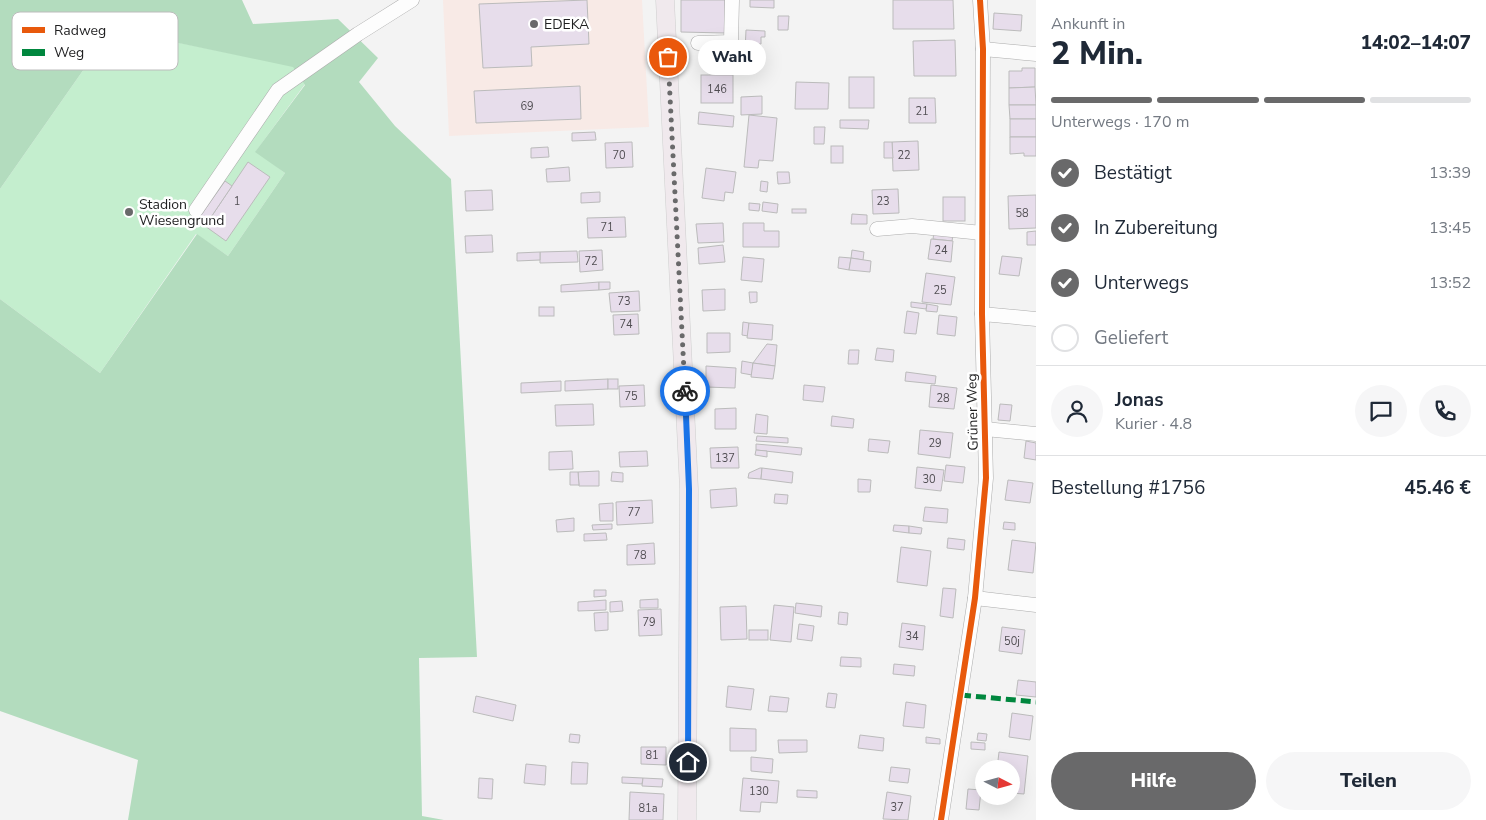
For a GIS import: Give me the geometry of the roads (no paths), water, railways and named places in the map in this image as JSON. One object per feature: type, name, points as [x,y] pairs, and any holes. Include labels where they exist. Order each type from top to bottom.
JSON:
[{"type":"main road","points":[[665,0],[689,489],[687,820]]},
{"type":"street","points":[[196,210],[278,90],[358,34],[412,0]]},
{"type":"street","points":[[698,43],[731,42],[732,0]]},
{"type":"street","name":"Grüner Weg","points":[[940,820],[975,598],[986,478],[982,314],[983,50],[980,0]]},
{"type":"street","points":[[983,50],[1036,54]]},
{"type":"street","points":[[877,230],[912,226],[982,233]]},
{"type":"street","points":[[982,314],[1036,319]]},
{"type":"street","points":[[985,429],[1036,434]]},
{"type":"street","points":[[975,598],[1036,605]]},
{"type":"place","name":"EDEKA","points":[[534,24]]},
{"type":"place","name":"Wahl","points":[[668,57]]},
{"type":"place","name":"Stadion Wiesengrund","points":[[129,212]]}]
